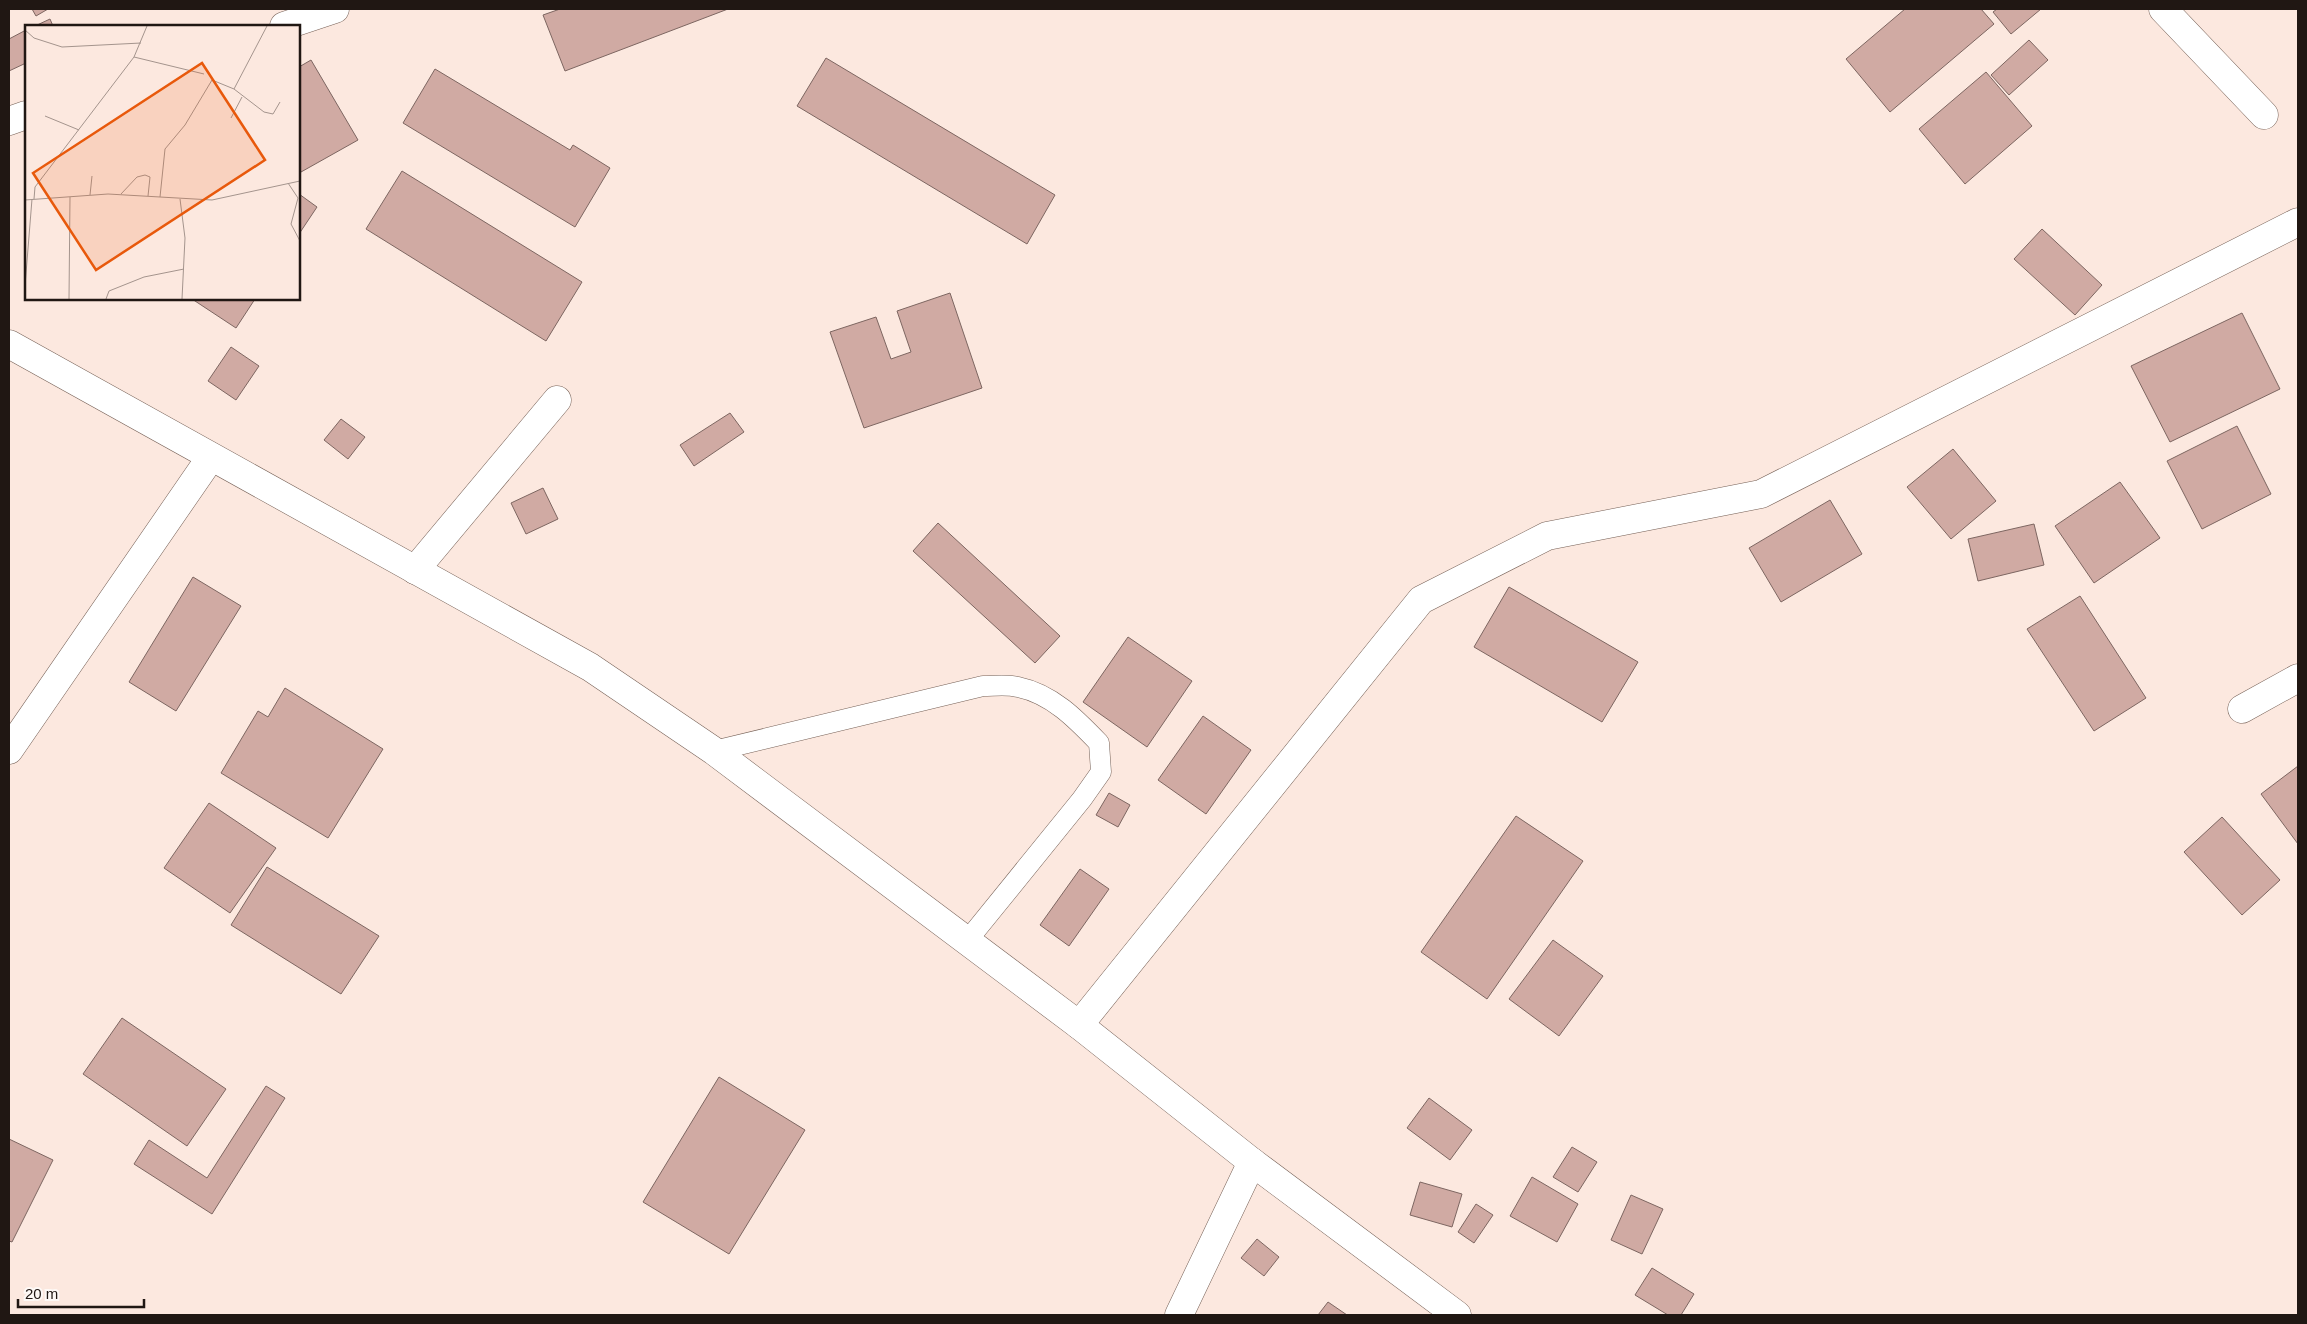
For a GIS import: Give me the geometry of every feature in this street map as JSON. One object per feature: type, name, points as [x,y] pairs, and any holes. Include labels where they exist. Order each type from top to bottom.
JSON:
[{"type":"street","points":[[287,25],[335,9]]},
{"type":"street","points":[[2163,9],[2264,115]]},
{"type":"street","points":[[9,121],[25,115]]},
{"type":"street","points":[[1078,1025],[1421,600],[1547,536],[1761,494],[2298,222]]},
{"type":"street","points":[[9,344],[590,667],[714,751],[967,940],[1252,1162],[1458,1315]]},
{"type":"street","points":[[415,570],[557,400]]},
{"type":"street","points":[[9,750],[211,457]]},
{"type":"street","points":[[2242,709],[2298,678]]},
{"type":"street","points":[[1179,1315],[1252,1162]]},
{"type":"lane","points":[[714,751],[983,686],[1017,686],[1048,698],[1071,715],[1099,743],[1101,772],[1082,800],[967,940]]},
{"type":"building","points":[[32,9],[48,9],[36,16]]},
{"type":"building","points":[[560,9],[728,9],[565,71],[543,15]]},
{"type":"building","points":[[1905,9],[1981,9],[1994,24],[1890,112],[1846,59]]},
{"type":"building","points":[[1997,9],[2041,9],[2011,34],[1993,12]]},
{"type":"building","points":[[50,19],[53,25],[37,25]]},
{"type":"building","points":[[25,31],[25,63],[9,71],[9,39]]},
{"type":"building","points":[[2029,40],[2048,60],[2009,95],[1991,75]]},
{"type":"building","points":[[826,58],[1055,195],[1027,244],[797,106]]},
{"type":"building","points":[[311,60],[358,140],[301,172],[300,170],[300,66]]},
{"type":"building","points":[[435,69],[570,150],[573,145],[610,168],[575,227],[403,123]]},
{"type":"building","points":[[1986,72],[2032,126],[1965,184],[1919,129]]},
{"type":"building","points":[[402,171],[582,282],[546,341],[366,229]]},
{"type":"building","points":[[300,195],[317,207],[300,232]]},
{"type":"building","points":[[2042,229],[2102,285],[2075,315],[2014,259]]},
{"type":"building","points":[[950,293],[982,388],[864,428],[830,332],[876,317],[891,359],[911,352],[897,311]]},
{"type":"building","points":[[194,300],[254,300],[236,328]]},
{"type":"building","points":[[2242,313],[2280,389],[2170,442],[2131,366]]},
{"type":"building","points":[[231,347],[259,366],[236,400],[208,381]]},
{"type":"building","points":[[730,413],[744,432],[694,466],[680,445]]},
{"type":"building","points":[[341,419],[365,437],[348,459],[324,440]]},
{"type":"building","points":[[2237,426],[2271,494],[2202,529],[2167,461]]},
{"type":"building","points":[[1953,449],[1996,501],[1951,539],[1907,487]]},
{"type":"building","points":[[2120,482],[2160,538],[2094,583],[2055,526]]},
{"type":"building","points":[[543,488],[558,519],[526,534],[511,503]]},
{"type":"building","points":[[1830,500],[1862,554],[1781,602],[1749,548]]},
{"type":"building","points":[[938,523],[1060,636],[1035,663],[913,551]]},
{"type":"building","points":[[2034,524],[2044,565],[1978,581],[1968,539]]},
{"type":"building","points":[[193,577],[241,606],[176,711],[129,682]]},
{"type":"building","points":[[1509,587],[1638,662],[1602,722],[1474,647]]},
{"type":"building","points":[[2080,596],[2146,698],[2094,731],[2027,629]]},
{"type":"building","points":[[1128,637],[1192,681],[1147,747],[1083,702]]},
{"type":"building","points":[[285,688],[383,749],[328,838],[221,773],[258,711],[268,717]]},
{"type":"building","points":[[1203,716],[1251,750],[1206,814],[1158,780]]},
{"type":"building","points":[[2298,766],[2298,844],[2261,794]]},
{"type":"building","points":[[1109,793],[1130,805],[1118,827],[1096,815]]},
{"type":"building","points":[[209,803],[276,848],[230,913],[164,868]]},
{"type":"building","points":[[1516,816],[1583,861],[1487,999],[1421,952]]},
{"type":"building","points":[[2222,817],[2280,880],[2242,915],[2184,852]]},
{"type":"building","points":[[267,867],[379,936],[341,994],[231,925]]},
{"type":"building","points":[[1080,869],[1109,889],[1069,946],[1040,925]]},
{"type":"building","points":[[1553,940],[1603,976],[1559,1036],[1509,999]]},
{"type":"building","points":[[122,1018],[226,1089],[187,1146],[83,1074]]},
{"type":"building","points":[[719,1077],[805,1130],[729,1254],[643,1202]]},
{"type":"building","points":[[266,1086],[285,1098],[212,1214],[134,1164],[149,1140],[207,1178]]},
{"type":"building","points":[[1429,1098],[1472,1130],[1450,1160],[1407,1128]]},
{"type":"building","points":[[9,1139],[53,1160],[12,1242],[9,1241]]},
{"type":"building","points":[[1572,1147],[1597,1162],[1578,1192],[1553,1177]]},
{"type":"building","points":[[1532,1177],[1578,1204],[1557,1242],[1510,1216]]},
{"type":"building","points":[[1420,1182],[1462,1194],[1452,1227],[1410,1215]]},
{"type":"building","points":[[1631,1195],[1663,1209],[1642,1254],[1611,1240]]},
{"type":"building","points":[[1476,1204],[1493,1215],[1474,1243],[1458,1232]]},
{"type":"building","points":[[1257,1239],[1279,1257],[1264,1276],[1241,1258]]},
{"type":"building","points":[[1652,1268],[1694,1294],[1681,1315],[1668,1315],[1635,1295]]},
{"type":"building","points":[[1328,1302],[1347,1315],[1318,1315]]}]
